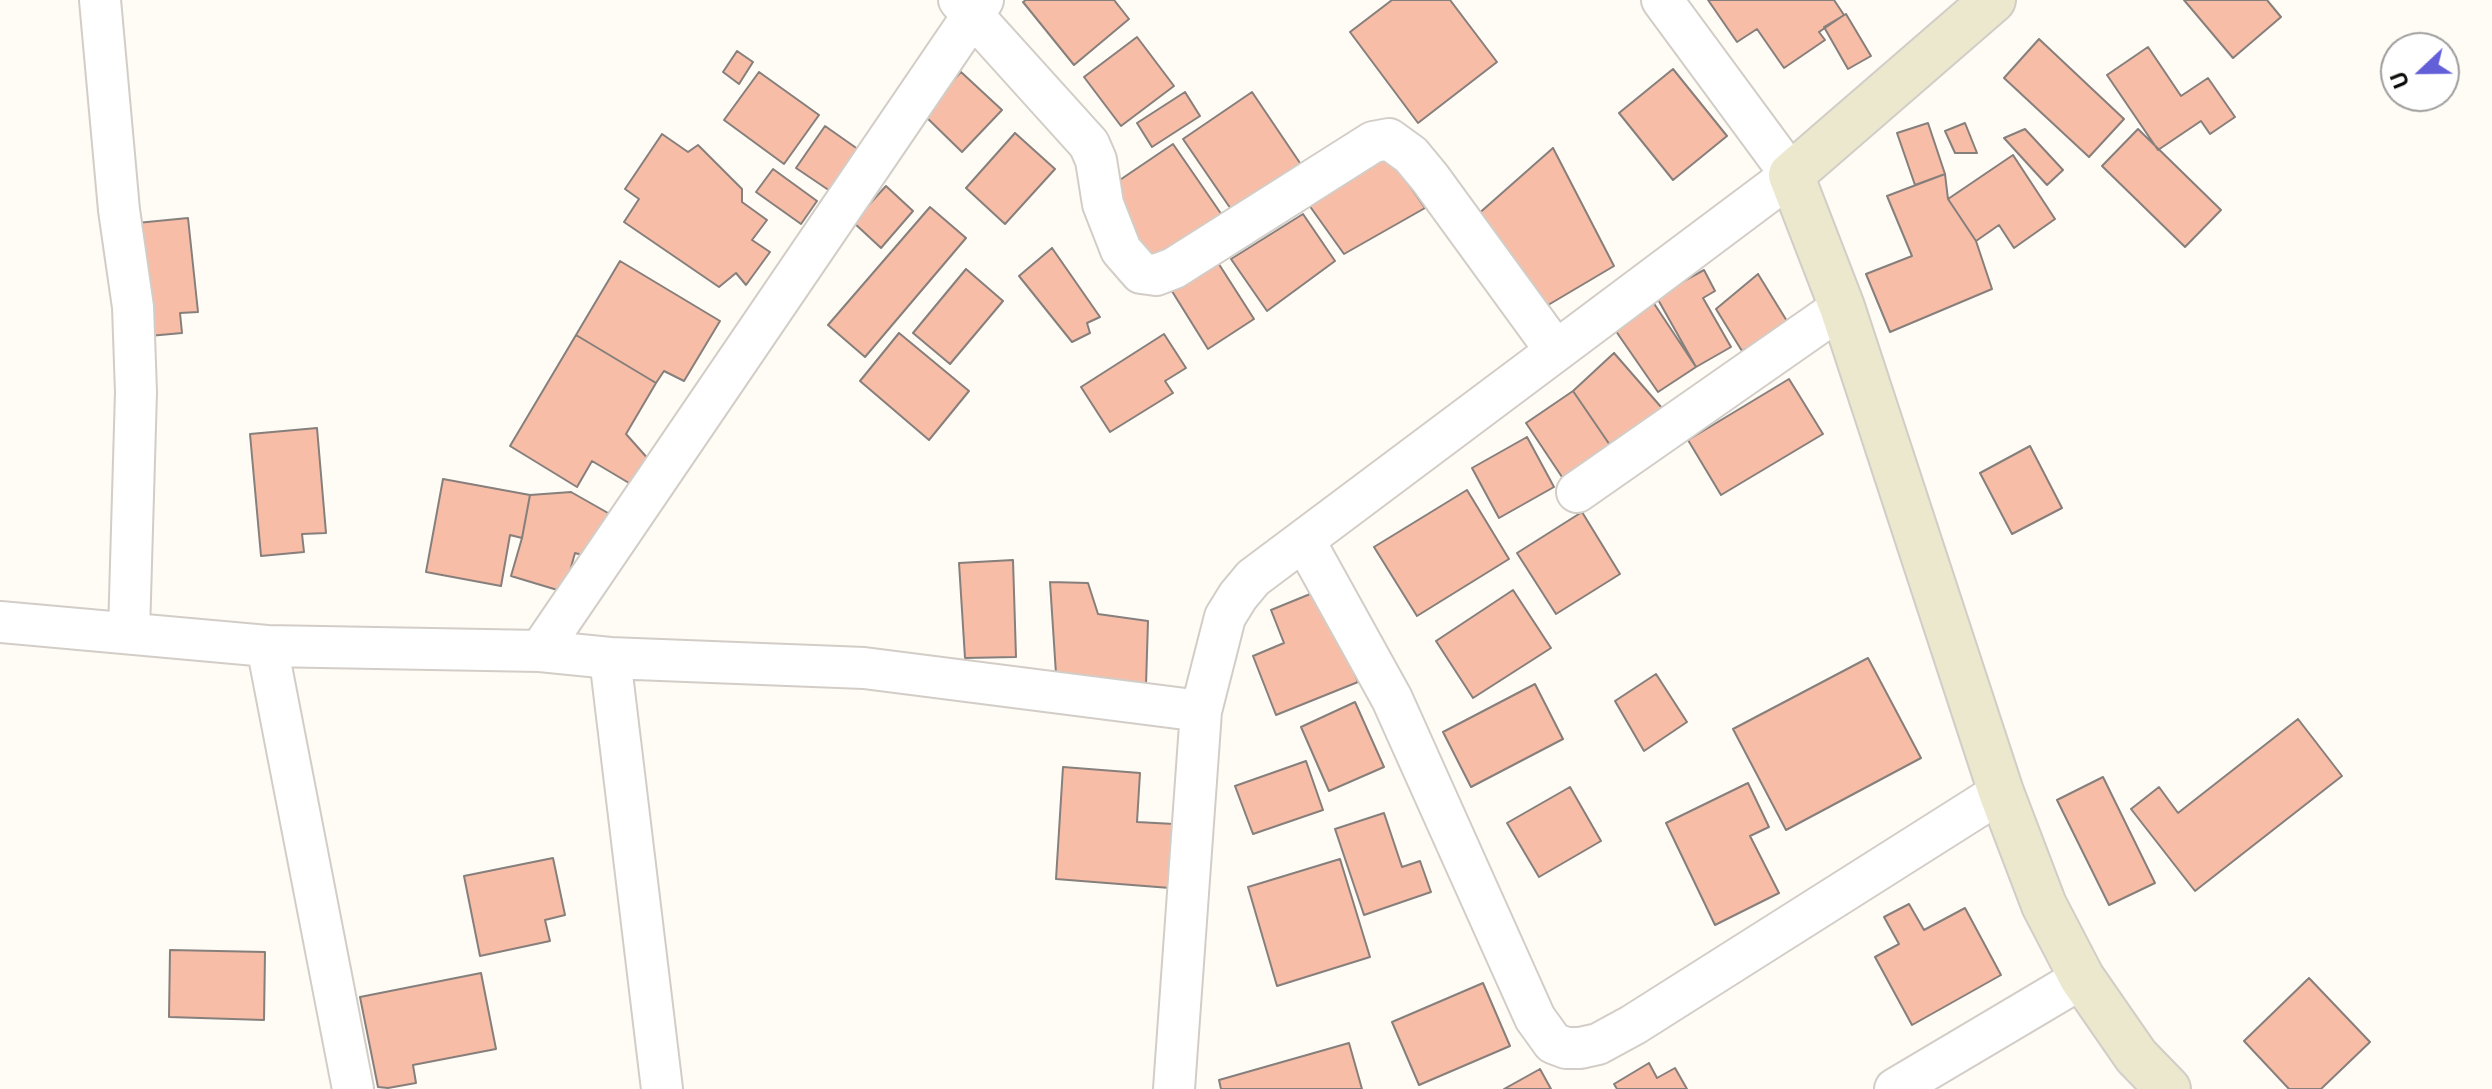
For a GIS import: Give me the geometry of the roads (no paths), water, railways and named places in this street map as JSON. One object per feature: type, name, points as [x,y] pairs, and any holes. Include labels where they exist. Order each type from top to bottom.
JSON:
[{"type":"street","points":[[100,0],[119,210],[133,307],[136,392],[129,632]]},
{"type":"street","points":[[1662,0],[1791,175],[1842,307],[2001,792],[2044,905],[2082,978],[2136,1056],[2168,1089]]},
{"type":"street","points":[[1174,1089],[1201,711],[1225,617],[1238,596],[1253,578],[1791,175],[1993,0]]},
{"type":"street","points":[[540,651],[971,5],[1089,144],[1096,160],[1103,204],[1121,250],[1141,273],[1156,275],[1174,268],[1373,142],[1389,139],[1411,155],[1430,178],[1556,351]]},
{"type":"street","points":[[1577,492],[1842,307]]},
{"type":"street","points":[[1304,540],[1392,699],[1535,1018],[1553,1043],[1566,1048],[1598,1044],[1633,1025],[2001,792]]},
{"type":"street","points":[[0,622],[267,646],[540,651],[610,658],[864,668],[1201,711]]},
{"type":"street","points":[[267,646],[353,1089]]},
{"type":"street","points":[[610,658],[662,1089]]},
{"type":"street","points":[[1895,1089],[2082,978]]}]
